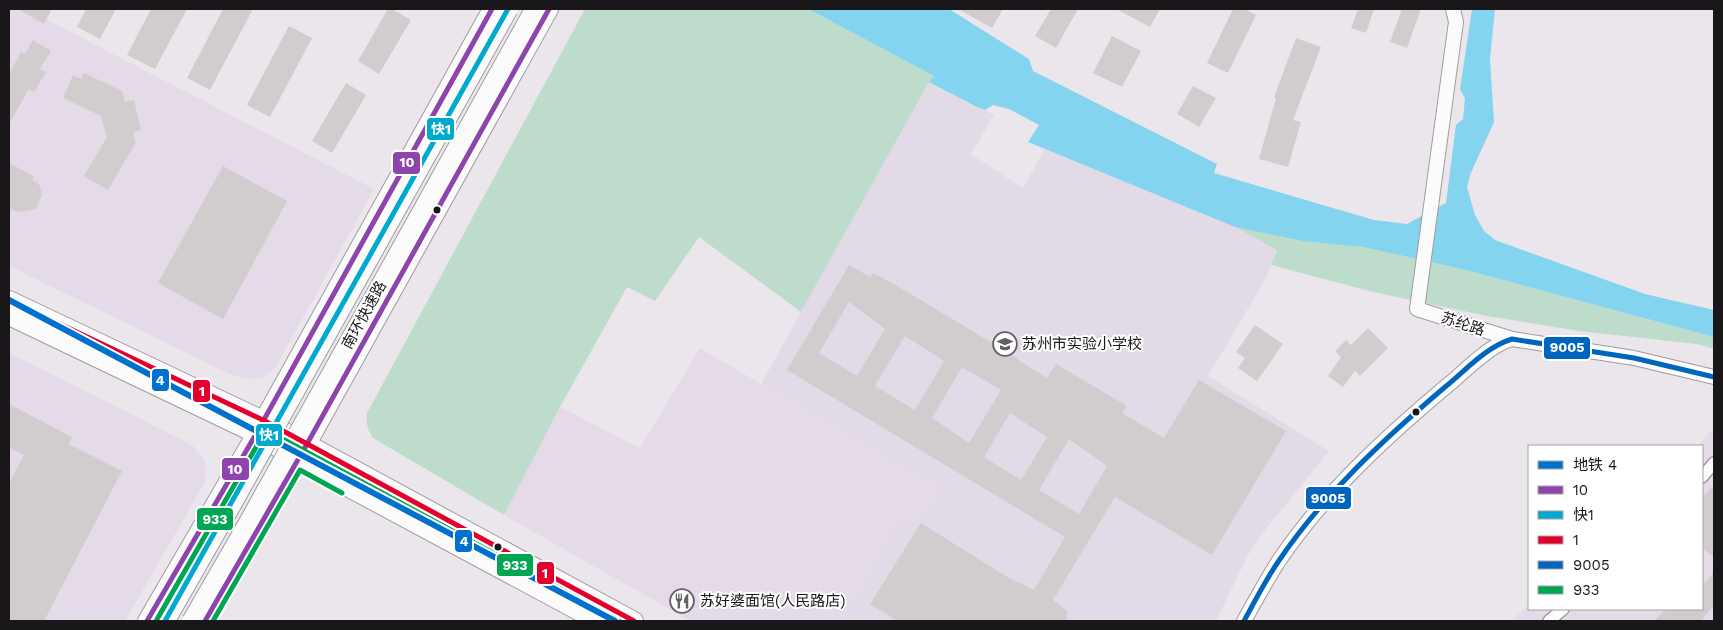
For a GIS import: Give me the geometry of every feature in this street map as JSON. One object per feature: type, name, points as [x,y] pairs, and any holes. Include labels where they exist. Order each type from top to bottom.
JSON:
[{"type":"highway","name":"南环快速路","points":[[165,621],[508,9]]},
{"type":"highway","name":"南环快速路","points":[[192,621],[535,9]]},
{"type":"main road","points":[[147,621],[260,427],[492,9]]},
{"type":"main road","points":[[205,621],[307,444],[549,9]]},
{"type":"main road","points":[[9,300],[260,427],[298,460],[596,621]]},
{"type":"main road","points":[[9,316],[260,427],[307,444],[634,621]]},
{"type":"street","name":"苏纶路","points":[[1453,9],[1456,22],[1417,309],[1512,339],[1634,358],[1714,377]]},
{"type":"street","points":[[1244,621],[1278,563],[1311,518],[1332,494],[1431,399],[1475,362],[1505,341],[1512,339]]},
{"type":"street","points":[[1703,476],[1714,463]]},
{"type":"street","points":[[1549,621],[1562,610]]},
{"type":"shaded area","points":[[10,9],[26,9],[374,189],[276,367],[267,375],[262,378],[250,379],[234,376],[9,266]]},
{"type":"shaded area","name":"苏州市实验小学校","points":[[929,82],[994,115],[971,154],[1023,188],[1045,149],[1235,227],[1277,250],[1265,280],[1208,376],[1329,451],[1265,530],[1248,555],[1216,621],[857,621],[844,614],[894,525],[910,516],[923,515],[939,489],[761,384]]},
{"type":"shaded area","points":[[700,348],[939,489],[923,515],[910,516],[894,525],[844,614],[857,621],[690,621],[504,515],[560,407],[640,448]]},
{"type":"shaded area","points":[[9,353],[192,445],[204,459],[206,470],[204,484],[125,621],[9,621]]},
{"type":"shaded area","points":[[1714,427],[1714,621],[1511,621],[1528,606],[1528,610],[1703,610],[1703,445],[1699,445]]},
{"type":"green space","points":[[585,9],[808,9],[934,76],[801,312],[699,237],[655,301],[627,287],[560,407],[504,515],[373,438],[367,426],[367,413]]},
{"type":"green space","points":[[1235,227],[1363,247],[1466,270],[1714,337],[1714,349],[1697,344],[1579,331],[1487,316],[1373,292],[1271,265],[1277,250]]},
{"type":"water","points":[[808,9],[949,9],[1029,59],[1033,71],[1217,164],[1214,173],[1374,220],[1407,224],[1446,203],[1456,125],[1463,119],[1465,98],[1460,89],[1472,9],[1495,9],[1490,59],[1494,122],[1470,175],[1467,187],[1475,215],[1484,231],[1495,240],[1645,294],[1714,310],[1714,337],[1466,270],[1363,247],[1303,241],[1235,227],[1028,142],[1039,125],[1009,109],[993,105],[985,110],[977,107],[929,82],[934,76]]},
{"type":"building","points":[[18,9],[52,9],[44,24]]},
{"type":"building","points":[[86,9],[116,9],[100,39],[77,27]]},
{"type":"building","points":[[151,9],[187,9],[155,69],[127,55]]},
{"type":"building","points":[[223,9],[253,9],[210,90],[187,78]]},
{"type":"building","points":[[388,9],[392,9],[411,20],[379,74],[358,61]]},
{"type":"building","points":[[958,9],[1003,9],[992,28]]},
{"type":"building","points":[[1051,9],[1078,9],[1056,48],[1035,36]]},
{"type":"building","points":[[1116,9],[1160,9],[1150,27]]},
{"type":"building","points":[[1233,9],[1244,9],[1256,15],[1228,73],[1207,63]]},
{"type":"building","points":[[1358,9],[1374,9],[1366,33],[1351,28]]},
{"type":"building","points":[[1402,9],[1421,9],[1407,48],[1390,42]]},
{"type":"building","points":[[289,26],[312,38],[270,117],[247,105]]},
{"type":"building","points":[[1112,36],[1141,51],[1122,87],[1093,73]]},
{"type":"building","points":[[1296,38],[1321,47],[1293,120],[1301,122],[1288,167],[1259,159],[1276,98],[1274,97]]},
{"type":"building","points":[[33,40],[51,51],[40,69],[46,72],[34,92],[29,89],[9,124],[9,74],[21,52],[25,54]]},
{"type":"building","points":[[84,73],[122,91],[125,102],[134,100],[141,130],[133,132],[136,142],[108,190],[84,176],[107,137],[101,116],[63,98],[73,75],[81,79]]},
{"type":"building","points":[[346,83],[366,95],[332,153],[312,141]]},
{"type":"building","points":[[1193,86],[1216,98],[1199,127],[1177,114]]},
{"type":"building","points":[[9,163],[34,176],[32,180],[39,184],[42,195],[36,209],[17,212],[9,208]]},
{"type":"building","points":[[223,166],[287,201],[223,319],[158,283]]},
{"type":"building","points":[[849,265],[870,277],[873,273],[894,284],[1019,359],[1047,378],[1056,364],[1127,406],[1122,413],[1164,438],[1199,380],[1286,431],[1212,555],[1115,497],[1053,600],[1066,610],[1067,621],[898,621],[870,604],[921,523],[1009,578],[1034,590],[1065,537],[787,370]],"holes":[[[849,302],[885,329],[857,376],[819,353]],[[905,336],[944,361],[915,410],[875,386]],[[962,367],[1001,390],[969,443],[932,418]],[[1010,413],[1047,437],[1021,480],[984,457]],[[1069,439],[1107,466],[1079,514],[1039,490]]]},
{"type":"building","points":[[1255,325],[1283,344],[1257,381],[1238,368],[1245,358],[1236,352]]},
{"type":"building","points":[[1368,328],[1388,348],[1360,376],[1355,371],[1343,387],[1328,376],[1341,357],[1335,351],[1346,340],[1351,345]]},
{"type":"building","points":[[9,404],[72,437],[69,444],[122,471],[44,621],[9,621],[9,484],[24,455],[9,447]]},
{"type":"building","points":[[1714,485],[1714,558],[1703,548],[1703,497]]},
{"type":"building","points":[[1714,572],[1714,605],[1701,621],[1654,621],[1665,610],[1703,610],[1703,586]]},
{"type":"metro line","name":"4","points":[[9,300],[615,621]]},
{"type":"transit line","name":"10","points":[[147,621],[256,434],[492,9]]},
{"type":"transit line","name":"快1","points":[[165,621],[508,9]]},
{"type":"transit line","name":"10","points":[[205,621],[307,444],[549,9]]},
{"type":"transit line","name":"1","points":[[9,300],[263,420],[634,621]]},
{"type":"transit line","name":"9005","points":[[1244,621],[1278,562],[1296,537],[1335,491],[1377,448],[1422,407],[1494,347],[1512,339],[1634,358],[1714,377]]},
{"type":"transit line","name":"933","points":[[156,621],[266,430],[619,621]]},
{"type":"transit line","name":"933","points":[[213,621],[300,470],[342,493]]},
{"type":"place","name":"苏州市实验小学校","points":[[1005,344]]},
{"type":"place","name":"苏好婆面馆(人民路店)","points":[[682,601]]}]
